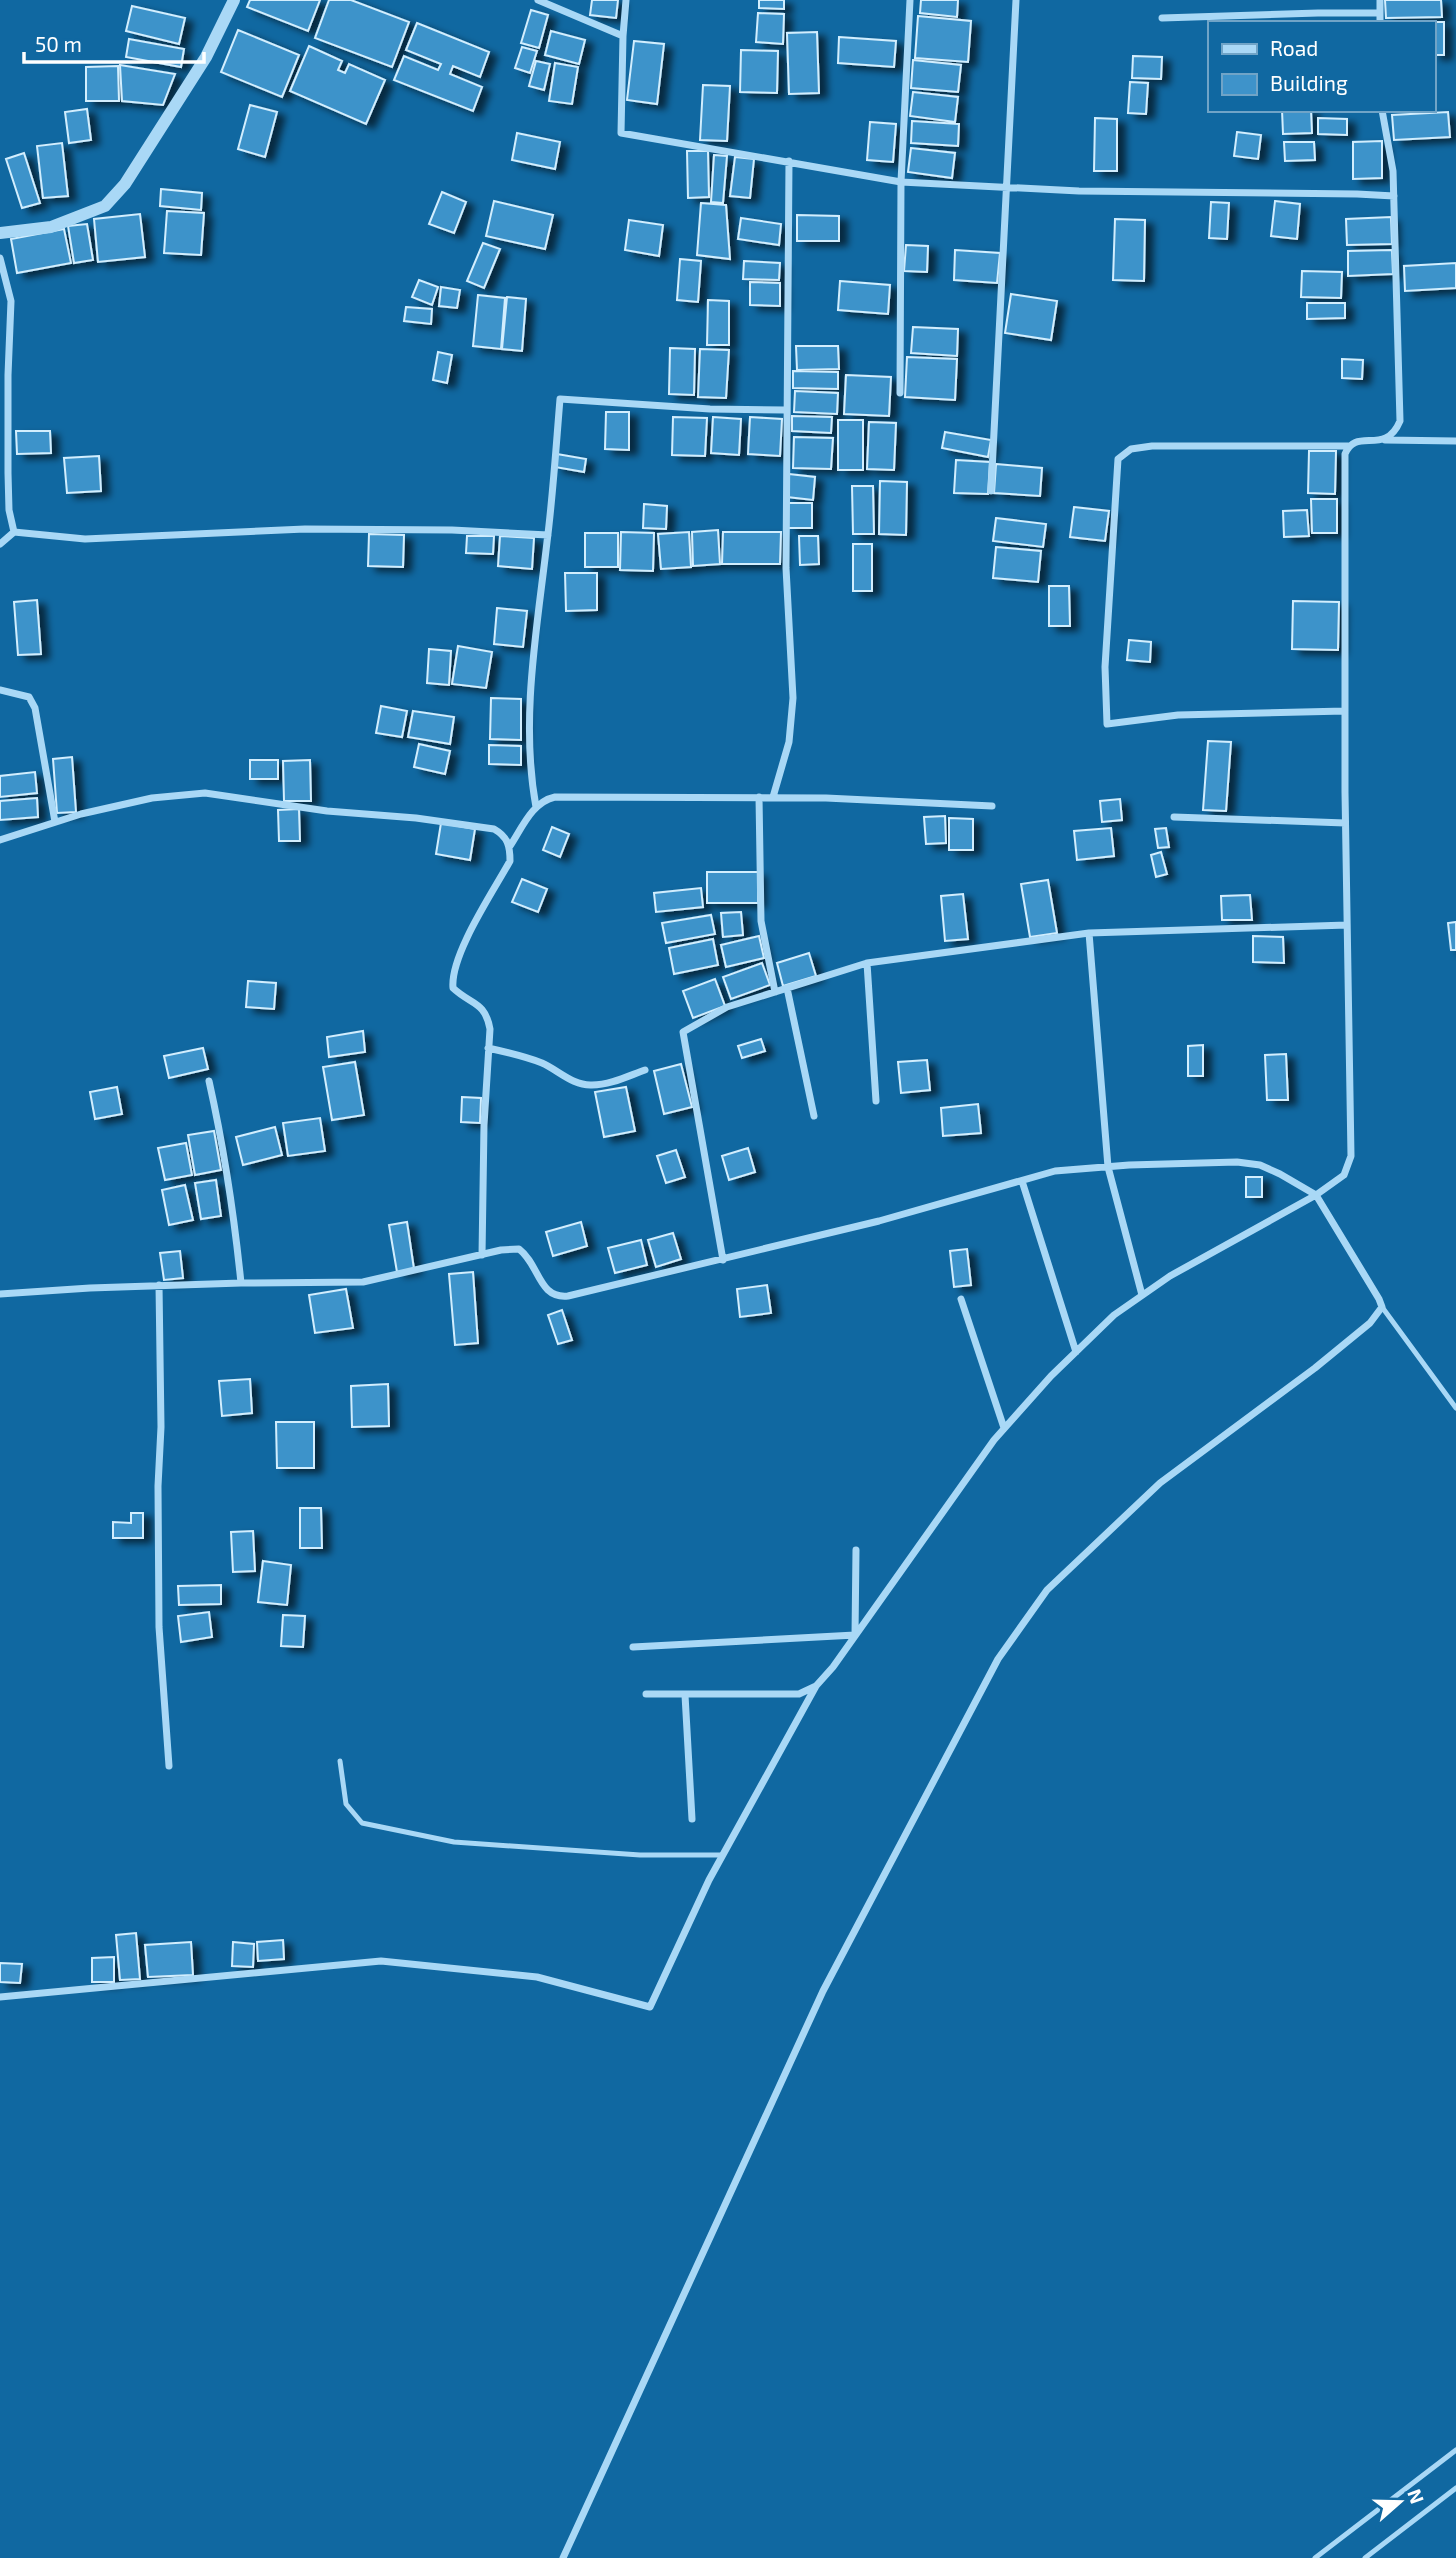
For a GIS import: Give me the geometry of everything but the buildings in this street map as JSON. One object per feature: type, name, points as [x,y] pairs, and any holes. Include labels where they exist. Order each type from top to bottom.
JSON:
[{"type":"street","points":[[0,233],[51,227],[105,206],[125,184],[206,57],[234,0]]},
{"type":"street","points":[[538,0],[622,36]]},
{"type":"street","points":[[626,0],[622,36],[621,133],[901,182],[1092,192],[1394,196]]},
{"type":"street","points":[[900,393],[901,182],[910,0]]},
{"type":"street","points":[[991,491],[1016,0]]},
{"type":"street","points":[[1380,0],[1380,21]]},
{"type":"street","points":[[1162,18],[1380,13]]},
{"type":"street","points":[[1382,112],[1393,171],[1400,421],[1395,432],[1385,440]]},
{"type":"street","points":[[774,797],[789,742],[793,698],[786,568],[785,410],[789,161]]},
{"type":"street","points":[[0,258],[11,301],[8,474],[9,510],[14,532]]},
{"type":"street","points":[[536,807],[530,744],[533,654],[548,535],[560,399],[710,409],[785,410]]},
{"type":"street","points":[[1345,711],[1178,715],[1107,724],[1105,667],[1118,459],[1131,449],[1152,446],[1348,446],[1357,441],[1456,441]]},
{"type":"street","points":[[0,1997],[381,1961],[537,1976],[650,2007],[722,1855],[816,1685],[1004,1429],[1114,1315],[1203,1256],[1316,1195],[1344,1175],[1351,1156],[1345,823],[1345,454],[1348,446]]},
{"type":"street","points":[[0,544],[14,532],[85,539],[306,529],[452,530],[548,535]]},
{"type":"street","points":[[0,690],[29,697],[35,708],[55,822]]},
{"type":"street","points":[[0,840],[55,822],[152,797],[205,793],[334,812],[416,818],[494,829],[504,835],[510,846],[510,861],[458,957],[452,976],[453,988],[480,1005],[487,1016],[490,1029],[484,1125],[482,1255]]},
{"type":"street","points":[[510,846],[536,807],[545,799],[555,797],[774,797],[992,806]]},
{"type":"street","points":[[758,797],[761,921],[775,992]]},
{"type":"street","points":[[1174,817],[1345,823]]},
{"type":"street","points":[[723,1260],[683,1032],[727,1007],[867,963],[1089,933],[1347,925]]},
{"type":"street","points":[[1089,933],[1108,1167],[1142,1296]]},
{"type":"street","points":[[867,963],[876,1101]]},
{"type":"street","points":[[787,988],[814,1116]]},
{"type":"street","points":[[488,1048],[520,1055],[544,1064],[581,1084],[593,1086],[645,1070]]},
{"type":"street","points":[[209,1081],[224,1149],[241,1283]]},
{"type":"street","points":[[0,1294],[159,1285],[363,1282],[519,1249],[529,1256],[548,1293],[557,1297],[879,1222],[1055,1171],[1237,1162],[1270,1170],[1316,1195],[1382,1307],[1370,1323],[1315,1368],[1160,1483],[1047,1590],[998,1659],[823,1991],[563,2558]]},
{"type":"street","points":[[1023,1181],[1076,1352]]},
{"type":"street","points":[[159,1285],[159,1627],[169,1766]]},
{"type":"street","points":[[961,1299],[1004,1429]]},
{"type":"street","points":[[855,1635],[856,1550]]},
{"type":"street","points":[[633,1647],[855,1635]]},
{"type":"street","points":[[646,1694],[800,1694],[816,1685]]},
{"type":"street","points":[[685,1695],[692,1819]]},
{"type":"lane","points":[[1382,1307],[1456,1408]]},
{"type":"lane","points":[[340,1761],[346,1804],[362,1823],[454,1842],[640,1855],[722,1855]]},
{"type":"lane","points":[[1315,2558],[1456,2450]]},
{"type":"lane","points":[[1365,2558],[1456,2488]]}]
